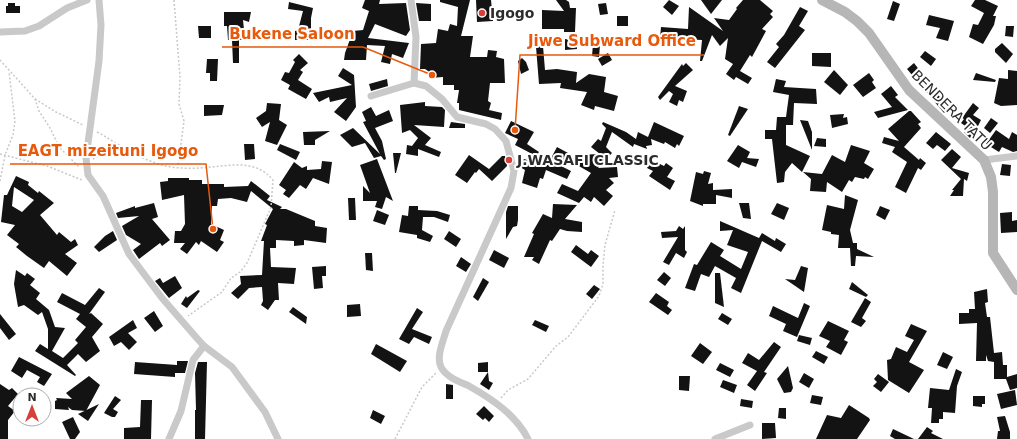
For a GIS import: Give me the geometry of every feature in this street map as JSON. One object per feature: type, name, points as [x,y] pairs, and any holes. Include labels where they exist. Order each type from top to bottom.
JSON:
[{"type":"main road","name":"BENDERA TATU","points":[[822,0],[857,20],[869,33],[909,90],[984,160],[990,172],[994,192],[993,253],[1017,290]]},
{"type":"street","points":[[0,32],[25,31],[40,26],[67,8],[87,0]]},
{"type":"street","points":[[99,0],[100,42],[86,158],[88,174],[103,196],[129,254],[162,298],[204,346],[232,367],[265,412],[278,439]]},
{"type":"street","points":[[412,0],[416,37],[414,83]]},
{"type":"street","points":[[371,96],[414,83],[426,86],[442,99],[457,117],[486,124],[495,130],[506,141],[514,171],[511,188],[446,331],[440,356],[442,368],[452,378],[470,387],[512,416],[522,426],[528,439]]},
{"type":"street","points":[[984,160],[1017,156]]},
{"type":"street","points":[[169,439],[181,411],[193,360],[204,346]]},
{"type":"street","points":[[715,439],[750,425]]},
{"type":"path","points":[[174,0],[175,36],[180,76],[179,104],[184,121],[178,167]]},
{"type":"path","points":[[0,60],[9,72],[35,99],[56,112],[90,128],[121,146],[127,152]]},
{"type":"path","points":[[0,181],[5,155],[13,135],[15,121],[9,72]]},
{"type":"path","points":[[35,99],[39,111],[59,147],[88,174]]},
{"type":"path","points":[[86,158],[93,159],[106,152],[127,152],[162,165],[178,167],[208,168],[246,164],[270,176],[273,180],[271,207],[247,263],[240,272],[231,278],[222,292],[198,308],[183,321]]},
{"type":"path","points":[[0,154],[47,166],[96,186]]},
{"type":"path","points":[[496,404],[508,390],[528,379],[556,346],[568,337],[599,296],[603,284],[605,245],[615,210]]},
{"type":"path","points":[[395,439],[422,387],[442,368]]},
{"type":"building","points":[[365,0],[380,0],[379,4],[406,3],[410,30],[406,36],[375,24],[368,38],[409,43],[403,58],[392,54],[390,64],[381,62],[385,46],[367,45],[366,60],[344,60],[353,31],[363,30],[369,11],[362,8]]},
{"type":"building","points":[[440,0],[470,0],[461,36],[473,36],[470,57],[487,57],[488,50],[497,51],[496,57],[504,59],[505,83],[490,83],[488,101],[491,103],[489,110],[502,113],[501,120],[459,110],[459,103],[457,103],[459,90],[454,90],[454,85],[443,85],[443,77],[430,78],[431,73],[425,69],[420,69],[421,44],[436,43],[438,29],[448,31],[450,24],[457,26],[458,7],[440,2]]},
{"type":"building","points":[[476,0],[491,0],[493,21],[477,22]]},
{"type":"building","points":[[556,0],[566,0],[569,2],[570,8],[576,8],[575,32],[564,32],[564,29],[542,29],[542,10],[564,11]]},
{"type":"building","points":[[669,0],[679,6],[672,15],[663,7]]},
{"type":"building","points":[[701,0],[722,0],[711,14]]},
{"type":"building","points":[[743,0],[760,0],[773,11],[770,14],[773,17],[762,29],[766,31],[752,57],[750,55],[740,71],[752,78],[748,84],[736,77],[734,80],[726,74],[733,64],[725,59],[728,38],[720,46],[712,35],[702,61],[700,61],[702,40],[660,38],[661,27],[688,29],[689,7],[723,31],[714,18],[729,20]]},
{"type":"building","points":[[975,0],[985,0],[998,6],[993,16],[996,16],[994,25],[983,44],[969,37],[973,24],[978,25],[984,13],[971,6]]},
{"type":"building","points":[[893,1],[900,4],[894,21],[887,19]]},
{"type":"building","points":[[289,2],[313,8],[311,18],[311,40],[295,40],[295,31],[298,30],[303,11],[288,9]]},
{"type":"building","points":[[8,3],[15,3],[15,6],[20,6],[20,13],[6,13],[6,6],[8,6]]},
{"type":"building","points":[[416,3],[431,4],[431,21],[419,21]]},
{"type":"building","points":[[606,3],[608,14],[600,15],[598,4]]},
{"type":"building","points":[[800,7],[808,11],[799,26],[805,30],[775,68],[767,62],[779,47],[776,44],[784,35]]},
{"type":"building","points":[[224,12],[251,12],[249,22],[243,20],[245,39],[239,40],[239,63],[233,63],[232,40],[228,40],[227,26],[224,26]]},
{"type":"building","points":[[929,15],[954,21],[948,41],[936,38],[940,28],[926,25]]},
{"type":"building","points":[[617,16],[628,16],[628,26],[617,26]]},
{"type":"building","points":[[198,26],[211,26],[211,38],[199,38]]},
{"type":"building","points":[[1006,26],[1014,26],[1013,37],[1005,36]]},
{"type":"building","points":[[565,39],[576,41],[577,49],[565,50]]},
{"type":"building","points":[[1002,43],[1013,54],[1006,63],[995,52],[995,49]]},
{"type":"building","points":[[593,44],[600,45],[599,57],[592,56]]},
{"type":"building","points":[[543,46],[545,70],[557,69],[577,72],[576,83],[589,74],[606,77],[604,92],[618,96],[614,111],[595,106],[594,110],[581,105],[587,92],[560,88],[561,83],[539,84],[536,47]]},
{"type":"building","points":[[925,51],[936,59],[931,66],[920,57]]},
{"type":"building","points":[[608,53],[612,60],[602,66],[598,59]]},
{"type":"building","points":[[812,53],[831,53],[831,67],[812,66]]},
{"type":"building","points":[[299,54],[308,63],[300,70],[303,72],[298,80],[312,89],[306,99],[288,89],[290,85],[281,80],[285,72],[289,73],[295,62],[293,60]]},
{"type":"building","points":[[522,58],[526,62],[529,70],[521,74],[518,61]]},
{"type":"building","points":[[207,59],[218,59],[217,81],[210,81],[210,73],[206,73]]},
{"type":"building","points":[[686,63],[693,70],[675,86],[687,91],[683,102],[679,100],[677,106],[669,102],[673,94],[669,91],[660,100],[658,97],[682,64],[683,66]]},
{"type":"building","points":[[914,63],[949,109],[944,113],[907,69]]},
{"type":"building","points":[[343,68],[354,75],[356,107],[346,121],[334,112],[347,98],[330,102],[329,97],[319,102],[313,93],[352,85],[338,76]]},
{"type":"building","points":[[834,70],[848,85],[840,95],[824,82]]},
{"type":"building","points":[[1008,70],[1017,71],[1017,105],[1001,106],[994,103],[999,78],[1008,79]]},
{"type":"building","points":[[869,73],[874,80],[872,82],[876,88],[863,97],[853,85]]},
{"type":"building","points":[[976,73],[996,80],[995,82],[973,80]]},
{"type":"building","points":[[387,79],[388,86],[371,91],[369,84]]},
{"type":"building","points":[[776,79],[786,81],[784,87],[816,89],[817,104],[794,103],[793,125],[786,125],[786,145],[810,156],[802,172],[792,163],[785,172],[784,182],[777,183],[772,139],[765,139],[765,130],[776,130],[777,117],[786,117],[789,95],[773,92]]},
{"type":"building","points":[[891,86],[898,95],[895,97],[908,110],[878,118],[874,112],[892,107],[881,94]]},
{"type":"building","points":[[425,102],[425,106],[442,107],[445,110],[444,127],[414,125],[431,138],[425,145],[441,152],[439,157],[418,149],[418,156],[406,154],[407,145],[412,146],[418,138],[410,130],[402,133],[400,105]]},
{"type":"building","points":[[267,103],[281,104],[279,120],[287,125],[277,145],[265,141],[270,122],[262,127],[256,118],[266,111]]},
{"type":"building","points":[[973,103],[979,108],[973,115],[981,120],[970,138],[964,132],[968,128],[961,123],[964,119],[962,118]]},
{"type":"building","points":[[204,105],[224,105],[222,115],[204,116]]},
{"type":"building","points":[[739,106],[748,109],[730,136],[728,135]]},
{"type":"building","points":[[371,107],[376,116],[389,110],[393,121],[375,128],[382,141],[386,159],[384,160],[381,156],[374,158],[365,143],[352,147],[340,135],[353,128],[380,154],[363,122],[366,121],[362,112]]},
{"type":"building","points":[[909,111],[911,111],[921,122],[918,124],[921,128],[904,147],[919,160],[920,158],[926,163],[921,170],[918,168],[906,193],[895,187],[907,162],[892,152],[895,147],[882,143],[884,137],[899,141],[888,129]]},
{"type":"building","points":[[844,114],[843,118],[847,117],[848,124],[832,128],[830,115]]},
{"type":"building","points":[[991,118],[998,123],[990,133],[984,128]]},
{"type":"building","points":[[800,120],[808,121],[812,132],[812,150]]},
{"type":"building","points":[[511,121],[534,132],[527,144],[539,152],[536,156],[515,145],[518,139],[505,133]]},
{"type":"building","points":[[451,122],[465,124],[465,128],[449,128]]},
{"type":"building","points":[[603,122],[626,132],[636,139],[638,132],[648,137],[654,122],[684,136],[679,146],[677,144],[675,148],[665,142],[664,144],[651,139],[652,145],[646,146],[647,149],[634,144],[633,147],[612,132],[606,147],[612,153],[598,168],[617,167],[618,177],[609,178],[614,183],[606,190],[613,196],[604,206],[594,197],[591,202],[584,197],[579,203],[557,193],[562,184],[578,191],[591,173],[577,165],[577,155],[600,154],[591,147],[598,139],[601,141],[606,128],[602,124]]},
{"type":"building","points":[[996,130],[1009,139],[1012,132],[1017,135],[1017,151],[1013,152],[1002,147],[999,152],[986,144]]},
{"type":"building","points":[[330,131],[315,140],[315,145],[304,145],[303,132]]},
{"type":"building","points":[[936,132],[951,144],[945,151],[937,145],[933,149],[926,143]]},
{"type":"building","points":[[817,138],[826,139],[826,147],[814,146]]},
{"type":"building","points":[[244,144],[254,144],[255,159],[245,160]]},
{"type":"building","points":[[280,144],[300,152],[296,160],[277,150]]},
{"type":"building","points":[[738,145],[750,152],[747,158],[759,159],[756,167],[742,162],[739,168],[727,161]]},
{"type":"building","points":[[851,145],[870,151],[864,163],[874,169],[868,179],[865,177],[864,179],[855,177],[852,182],[849,180],[842,192],[827,182],[826,192],[810,191],[811,179],[803,172],[822,174],[832,155],[845,162]]},
{"type":"building","points":[[557,147],[568,153],[561,166],[571,171],[567,179],[546,170],[543,179],[540,178],[537,188],[522,183],[525,170],[520,167],[524,159],[546,166],[550,163],[549,162]]},
{"type":"building","points":[[952,149],[961,157],[952,168],[969,173],[967,181],[964,179],[963,196],[950,196],[954,190],[952,190],[961,179],[941,160]]},
{"type":"building","points":[[393,153],[401,153],[396,173],[395,173]]},
{"type":"building","points":[[469,155],[489,169],[502,156],[505,156],[507,166],[492,181],[479,169],[467,183],[455,175]]},
{"type":"building","points":[[377,159],[393,201],[386,197],[382,209],[375,207],[377,201],[363,201],[363,186],[370,193],[360,165]]},
{"type":"building","points":[[652,160],[664,166],[666,163],[673,168],[667,177],[675,181],[670,190],[649,176],[653,171],[647,168]]},
{"type":"building","points":[[322,161],[332,162],[329,184],[313,178],[306,189],[300,185],[289,198],[283,194],[286,190],[279,185],[294,162],[302,168],[307,166],[307,170],[321,169]]},
{"type":"building","points":[[1002,164],[1011,165],[1010,176],[1000,175]]},
{"type":"building","points":[[704,171],[711,173],[708,184],[713,183],[713,190],[732,189],[732,198],[716,195],[716,204],[703,204],[703,206],[690,201],[696,172],[703,174]]},
{"type":"building","points":[[16,176],[29,182],[28,185],[38,193],[39,191],[54,203],[40,215],[57,235],[59,232],[71,242],[75,239],[78,245],[65,254],[77,263],[67,276],[49,261],[44,268],[16,247],[19,244],[7,235],[15,225],[1,222],[4,195],[7,195]],"holes":[[[14,187],[34,200],[22,212],[12,206]]]},
{"type":"building","points":[[168,178],[189,178],[189,180],[202,180],[202,184],[224,184],[224,187],[248,186],[251,181],[270,196],[267,200],[282,207],[280,209],[286,209],[315,221],[315,226],[327,228],[326,243],[304,240],[304,245],[294,246],[294,241],[276,240],[276,248],[270,248],[271,267],[296,268],[294,284],[278,283],[279,300],[275,300],[268,310],[261,305],[263,301],[262,287],[249,288],[238,299],[231,293],[241,284],[240,276],[262,275],[264,241],[261,241],[267,225],[265,224],[273,209],[251,191],[247,202],[231,198],[218,199],[217,206],[212,206],[211,224],[224,230],[220,240],[224,242],[217,252],[201,241],[199,245],[196,242],[187,254],[180,249],[185,243],[174,243],[175,231],[181,231],[185,224],[184,195],[162,200],[160,182],[168,181]]},
{"type":"building","points":[[845,195],[858,200],[850,230],[853,243],[857,243],[857,249],[874,257],[856,256],[855,266],[851,266],[850,248],[838,248],[839,235],[831,234],[831,232],[822,230],[827,205],[844,209]]},
{"type":"building","points":[[348,198],[355,198],[356,220],[349,220]]},
{"type":"building","points":[[154,203],[158,217],[152,219],[170,240],[162,246],[160,243],[139,259],[133,250],[141,244],[126,235],[122,226],[139,216],[118,218],[116,213],[135,206],[135,208]]},
{"type":"building","points":[[739,203],[749,203],[751,219],[743,218]]},
{"type":"building","points":[[777,203],[789,208],[784,220],[771,214]]},
{"type":"building","points":[[553,204],[577,205],[565,219],[582,222],[582,232],[560,229],[552,241],[550,240],[539,264],[532,260],[534,257],[524,257],[534,234],[532,233],[543,214],[552,218]]},
{"type":"building","points":[[409,206],[418,206],[418,210],[437,211],[450,215],[448,222],[434,217],[423,217],[422,230],[433,236],[430,242],[417,238],[417,235],[399,232],[402,215],[408,216]]},
{"type":"building","points":[[508,206],[518,206],[518,220],[517,226],[513,227],[506,239],[506,212]]},
{"type":"building","points":[[880,206],[890,210],[885,220],[876,215]]},
{"type":"building","points":[[377,210],[389,215],[385,225],[373,221]]},
{"type":"building","points":[[1012,212],[1012,221],[1017,220],[1017,232],[1001,233],[1000,213]]},
{"type":"building","points":[[720,221],[759,238],[762,233],[775,241],[776,238],[786,244],[781,252],[762,241],[741,293],[731,288],[736,278],[715,266],[709,277],[701,274],[695,291],[685,288],[694,264],[697,265],[711,242],[724,250],[720,256],[741,269],[748,252],[727,245],[733,230],[720,231]]},
{"type":"building","points":[[679,226],[683,229],[685,226],[685,250],[687,252],[684,258],[676,253],[669,265],[663,262],[678,237],[662,238],[661,232],[676,231]]},
{"type":"building","points":[[113,231],[117,240],[99,252],[94,247],[105,236]]},
{"type":"building","points":[[449,231],[461,239],[456,247],[444,239]]},
{"type":"building","points":[[576,245],[588,254],[591,250],[599,256],[591,267],[571,252]]},
{"type":"building","points":[[494,250],[509,258],[504,268],[489,260]]},
{"type":"building","points":[[365,253],[372,253],[373,271],[366,270]]},
{"type":"building","points":[[461,257],[471,264],[466,272],[456,266]]},
{"type":"building","points":[[326,266],[326,276],[322,276],[323,288],[314,289],[312,267]]},
{"type":"building","points":[[801,266],[808,268],[804,292],[785,279],[795,280]]},
{"type":"building","points":[[16,270],[25,276],[27,273],[35,279],[30,285],[40,293],[36,299],[49,310],[55,327],[65,328],[52,351],[63,358],[78,343],[75,340],[86,327],[76,319],[80,314],[57,302],[62,293],[85,305],[99,288],[105,292],[89,314],[91,313],[103,324],[92,337],[100,351],[86,362],[78,354],[67,365],[76,375],[75,376],[35,351],[40,344],[48,349],[48,329],[42,312],[38,315],[24,305],[18,307],[14,284]]},
{"type":"building","points":[[664,272],[671,278],[665,286],[657,280]]},
{"type":"building","points":[[715,273],[720,273],[724,307],[715,303]]},
{"type":"building","points":[[175,276],[182,288],[169,298],[155,281],[160,278],[163,283]]},
{"type":"building","points":[[483,278],[489,282],[478,301],[473,297]]},
{"type":"building","points":[[852,282],[868,295],[866,297],[849,289]]},
{"type":"building","points":[[594,285],[600,289],[592,299],[586,294]]},
{"type":"building","points":[[987,289],[988,302],[985,303],[987,317],[990,317],[994,353],[1002,352],[1003,365],[1007,365],[1007,377],[1017,374],[1017,388],[1010,390],[1006,379],[994,379],[994,362],[988,361],[986,355],[986,361],[976,361],[977,323],[959,324],[959,313],[969,313],[969,309],[975,309],[974,292]]},
{"type":"building","points":[[198,290],[200,291],[187,308],[181,304],[186,296],[187,298]]},
{"type":"building","points":[[656,293],[669,302],[667,306],[672,310],[668,315],[649,302]]},
{"type":"building","points":[[865,298],[871,302],[862,318],[866,321],[861,327],[851,322]]},
{"type":"building","points":[[804,303],[810,306],[797,337],[783,331],[786,324],[769,316],[773,306],[798,318]]},
{"type":"building","points":[[360,304],[361,316],[347,317],[347,305]]},
{"type":"building","points":[[293,307],[307,317],[306,324],[289,312]]},
{"type":"building","points":[[417,308],[423,312],[412,329],[432,337],[429,344],[414,337],[409,344],[399,339]]},
{"type":"building","points":[[154,311],[163,326],[155,332],[144,318]]},
{"type":"building","points":[[722,313],[732,319],[728,325],[718,319]]},
{"type":"building","points":[[0,314],[16,334],[9,340],[0,328]]},
{"type":"building","points":[[133,320],[137,328],[128,333],[137,342],[129,350],[121,342],[114,346],[109,337]]},
{"type":"building","points":[[535,320],[549,326],[546,332],[532,325]]},
{"type":"building","points":[[828,321],[849,331],[844,340],[848,342],[841,355],[826,347],[830,341],[819,336]]},
{"type":"building","points":[[911,324],[927,331],[909,362],[924,370],[909,393],[888,380],[887,360],[891,359],[896,347],[907,352],[914,340],[905,336]]},
{"type":"building","points":[[799,335],[812,338],[810,345],[797,341]]},
{"type":"building","points":[[774,342],[781,347],[764,372],[767,373],[755,391],[747,385],[757,371],[742,363],[748,353],[759,360]]},
{"type":"building","points":[[700,343],[712,352],[703,364],[691,356]]},
{"type":"building","points":[[376,344],[407,361],[400,372],[371,354]]},
{"type":"building","points":[[816,351],[828,357],[824,364],[812,357]]},
{"type":"building","points":[[943,352],[953,357],[947,369],[937,365]]},
{"type":"building","points":[[19,357],[52,374],[44,386],[37,382],[40,377],[27,370],[22,378],[11,371]]},
{"type":"building","points":[[177,361],[188,361],[185,373],[175,373],[175,377],[134,374],[135,362],[177,365]]},
{"type":"building","points":[[198,362],[207,362],[205,439],[195,439],[195,373]]},
{"type":"building","points":[[488,362],[488,372],[478,372],[478,363]]},
{"type":"building","points":[[720,363],[734,370],[730,377],[716,370]]},
{"type":"building","points":[[788,366],[793,388],[791,392],[784,393],[777,379]]},
{"type":"building","points":[[956,369],[962,372],[957,386],[955,413],[943,412],[943,419],[939,419],[939,423],[931,423],[932,408],[928,408],[930,388],[949,390]]},
{"type":"building","points":[[488,372],[489,381],[493,383],[489,390],[480,384]]},
{"type":"building","points":[[804,373],[814,379],[809,388],[799,382]]},
{"type":"building","points":[[878,374],[889,382],[881,392],[873,386],[877,382],[874,379]]},
{"type":"building","points":[[89,376],[100,385],[86,411],[72,410],[68,407],[69,410],[55,409],[56,398],[72,399],[66,393]]},
{"type":"building","points":[[679,376],[690,376],[689,391],[679,390]]},
{"type":"building","points":[[723,380],[737,385],[734,393],[720,387]]},
{"type":"building","points":[[0,384],[9,390],[12,388],[12,401],[8,406],[12,409],[12,415],[8,420],[8,439],[0,439]]},
{"type":"building","points":[[446,384],[453,385],[453,399],[446,399]]},
{"type":"building","points":[[1015,390],[1017,405],[1001,409],[997,394]]},
{"type":"building","points":[[812,395],[823,397],[821,405],[810,403]]},
{"type":"building","points":[[115,396],[121,400],[113,409],[118,412],[115,417],[112,417],[104,413]]},
{"type":"building","points":[[973,396],[985,396],[985,404],[982,404],[982,407],[973,406]]},
{"type":"building","points":[[741,399],[753,401],[752,408],[740,406]]},
{"type":"building","points":[[141,400],[152,400],[151,439],[124,439],[124,428],[140,427]]},
{"type":"building","points":[[99,404],[88,421],[78,414]]},
{"type":"building","points":[[849,405],[870,420],[857,439],[816,439],[827,415],[841,418]]},
{"type":"building","points":[[484,406],[494,416],[489,422],[485,418],[483,420],[476,414]]},
{"type":"building","points":[[779,408],[786,408],[786,419],[778,418]]},
{"type":"building","points":[[373,410],[385,416],[381,424],[370,418]]},
{"type":"building","points":[[1005,416],[1010,432],[1010,439],[997,439],[998,431],[1000,431],[997,417]]},
{"type":"building","points":[[73,417],[80,432],[75,439],[70,439],[62,422]]},
{"type":"building","points":[[762,423],[775,423],[776,438],[762,439]]},
{"type":"building","points":[[927,427],[933,431],[931,433],[943,439],[918,439]]},
{"type":"building","points":[[893,429],[914,439],[895,439],[890,436]]},
{"type":"place","name":"Igogo","points":[[482,13]]},
{"type":"place","name":"Bukene Saloon","points":[[432,75]]},
{"type":"place","name":"Jiwe Subward Office","points":[[515,130]]},
{"type":"place","name":"J.WASAFI CLASSIC","points":[[509,160]]},
{"type":"place","name":"EAGT mizeituni Igogo","points":[[213,229]]}]
